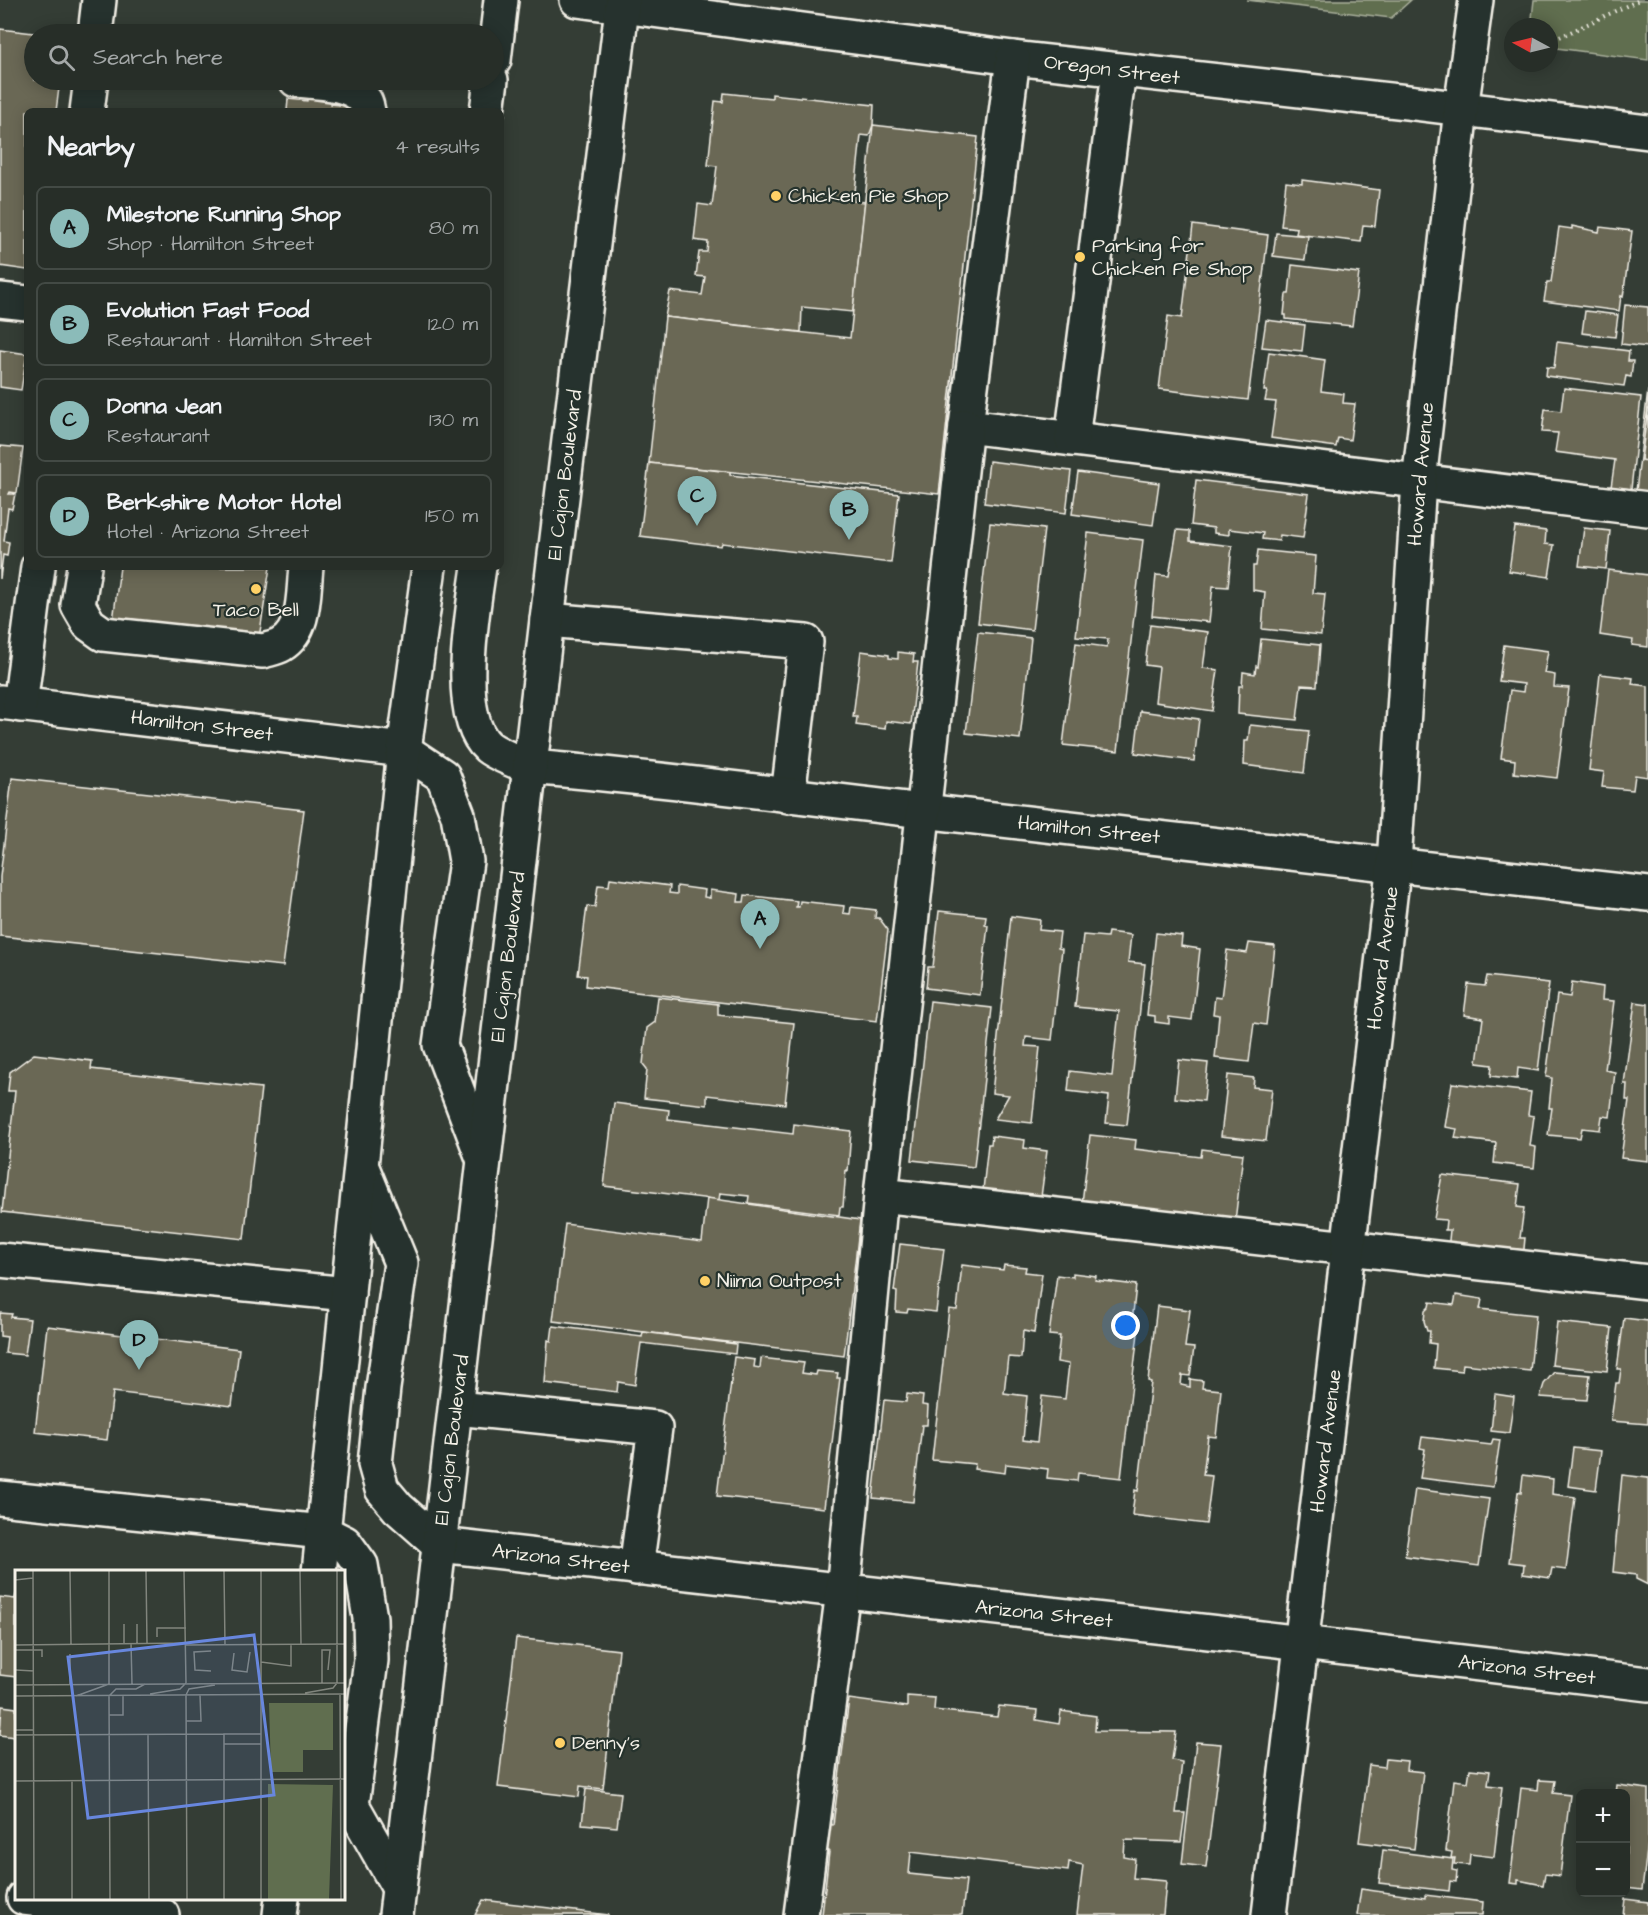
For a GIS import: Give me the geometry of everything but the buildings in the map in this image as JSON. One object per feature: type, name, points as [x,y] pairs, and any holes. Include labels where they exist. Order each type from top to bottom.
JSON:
[{"type":"street","points":[[96,24],[99,0]]},
{"type":"street","points":[[498,24],[501,0]]},
{"type":"street","name":"Oregon Street","points":[[577,0],[622,3],[1013,58],[1648,132]]},
{"type":"street","name":"Howard Avenue","points":[[1269,1915],[1394,863],[1419,482],[1461,109],[1476,0]]},
{"type":"street","name":"El Cajon Boulevard","points":[[398,1901],[547,620],[622,3]]},
{"type":"street","points":[[801,1915],[843,1591],[881,1195],[966,426],[1013,58]]},
{"type":"street","points":[[1072,439],[1119,71]]},
{"type":"street","points":[[87,108],[90,90]]},
{"type":"street","points":[[350,90],[365,101],[367,108]]},
{"type":"street","points":[[487,108],[490,90]]},
{"type":"street","points":[[0,300],[24,303]]},
{"type":"street","points":[[966,426],[1648,509]]},
{"type":"street","points":[[5,704],[37,570]]},
{"type":"street","points":[[84,570],[78,605],[89,624],[103,634],[263,651],[280,645],[294,634],[300,620],[306,570]]},
{"type":"street","points":[[319,1570],[404,750],[429,570]]},
{"type":"street","name":"Hamilton Street","points":[[479,570],[467,665],[475,730],[489,748],[530,767],[1394,863],[1648,894]]},
{"type":"street","points":[[547,620],[806,642],[788,796]]},
{"type":"street","name":"Hamilton Street","points":[[5,704],[404,750]]},
{"type":"street","points":[[404,750],[443,776],[458,815],[466,861],[440,1045],[484,1163]]},
{"type":"street","points":[[362,1166],[402,1263],[383,1388],[375,1464],[382,1489],[398,1508],[440,1545]]},
{"type":"street","points":[[881,1195],[1648,1282]]},
{"type":"street","points":[[0,1260],[348,1294]]},
{"type":"street","points":[[456,1408],[655,1428],[636,1568]]},
{"type":"street","points":[[0,1498],[323,1532],[345,1543],[361,1565],[370,1618],[371,1660],[352,1806],[398,1901]]},
{"type":"street","name":"Arizona Street","points":[[440,1545],[1301,1642],[1648,1684]]},
{"type":"street","points":[[0,1896],[15,1898]]},
{"type":"street","points":[[33,1900],[162,1915]]},
{"type":"street","points":[[280,1915],[282,1900]]},
{"type":"path","points":[[1558,38],[1639,0]]},
{"type":"green space","points":[[1247,0],[1411,0],[1391,18]]},
{"type":"green space","points":[[1534,0],[1648,0],[1648,60],[1558,48],[1558,18],[1532,18]]},
{"type":"place","name":"Chicken Pie Shop","points":[[776,196]]},
{"type":"place","name":"Parking for Chicken Pie Shop","points":[[1080,257]]},
{"type":"place","name":"Donna Jean","points":[[697,526]]},
{"type":"place","name":"Evolution Fast Food","points":[[849,540]]},
{"type":"place","name":"Taco Bell","points":[[256,589]]},
{"type":"place","name":"Milestone Running Shop","points":[[760,949]]},
{"type":"place","name":"Niima Outpost","points":[[705,1281]]},
{"type":"place","name":"Berkshire Motor Hotel","points":[[139,1370]]},
{"type":"place","name":"Denny's","points":[[560,1743]]}]
